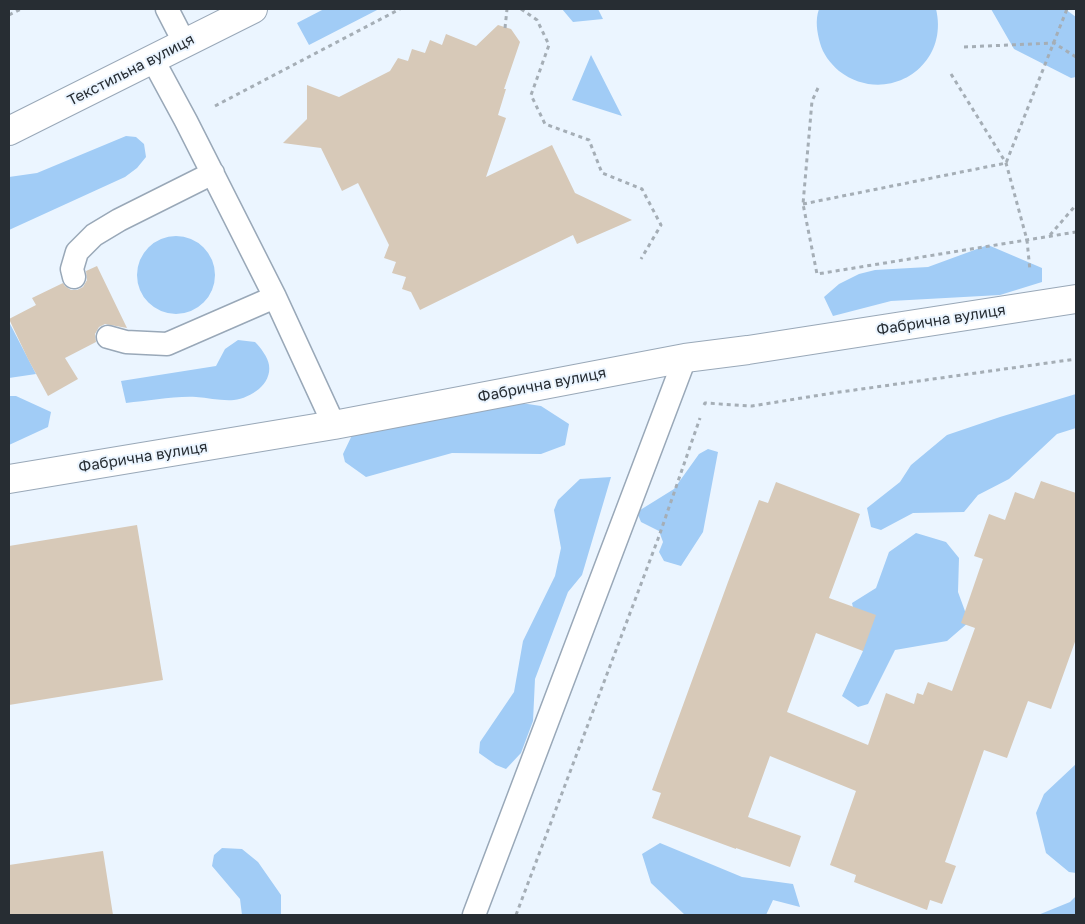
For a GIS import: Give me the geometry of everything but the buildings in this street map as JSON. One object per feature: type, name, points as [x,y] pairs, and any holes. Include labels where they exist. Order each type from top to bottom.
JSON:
[{"type":"street","name":"Текстильна вулиця","points":[[9,131],[253,9]]},
{"type":"street","name":"Фабрична вулиця","points":[[9,479],[334,426],[685,358],[1076,300]]},
{"type":"lane","points":[[167,9],[185,44]]},
{"type":"lane","points":[[153,60],[213,173],[275,297],[334,426]]},
{"type":"lane","points":[[74,277],[72,268],[77,252],[94,236],[119,220],[213,173]]},
{"type":"lane","points":[[108,337],[126,342],[167,344],[275,297]]},
{"type":"lane","points":[[474,915],[685,358]]},
{"type":"path","points":[[9,15],[21,9]]},
{"type":"path","points":[[186,121],[400,9]]},
{"type":"path","points":[[505,28],[507,9]]},
{"type":"path","points":[[521,9],[537,20],[548,45],[531,95],[545,124],[589,140],[602,173],[642,189],[661,225],[641,259]]},
{"type":"path","points":[[1006,163],[1067,9]]},
{"type":"path","points":[[964,47],[1054,43],[1076,58]]},
{"type":"path","points":[[951,74],[1006,163],[1027,240]]},
{"type":"path","points":[[818,88],[812,101],[803,204],[817,274],[1076,232]]},
{"type":"path","points":[[803,204],[1006,163]]},
{"type":"path","points":[[1050,236],[1076,205]]},
{"type":"path","points":[[516,915],[658,539],[705,403],[752,406],[1076,359]]},
{"type":"shaded area","points":[[324,9],[379,9],[309,45],[297,23]]},
{"type":"shaded area","points":[[562,9],[598,9],[603,19],[573,22]]},
{"type":"shaded area","points":[[819,9],[936,9],[938,30],[933,48],[924,64],[910,75],[894,82],[876,85],[857,81],[839,71],[830,62],[823,51],[819,39],[817,17]]},
{"type":"shaded area","points":[[991,9],[1065,9],[1076,17],[1076,77],[1071,78],[1014,49]]},
{"type":"shaded area","points":[[591,55],[622,116],[572,100]]},
{"type":"shaded area","points":[[126,136],[136,137],[144,144],[146,157],[137,168],[125,177],[9,230],[9,177],[37,173]]},
{"type":"shaded area","points":[[168,236],[184,236],[198,242],[209,253],[215,267],[215,283],[209,297],[198,308],[184,314],[168,314],[154,308],[143,297],[137,283],[137,267],[143,253],[154,242]]},
{"type":"shaded area","points":[[988,245],[1042,268],[1042,282],[1000,295],[891,301],[833,316],[824,297],[839,284],[859,274],[875,270],[928,267]]},
{"type":"shaded area","points":[[9,322],[36,374],[9,378]]},
{"type":"shaded area","points":[[238,340],[255,342],[264,352],[269,365],[269,372],[264,384],[253,393],[234,400],[187,397],[126,403],[121,381],[216,366],[225,349]]},
{"type":"shaded area","points":[[1076,394],[1076,428],[1057,434],[1009,479],[978,495],[964,512],[913,513],[881,530],[871,527],[867,508],[900,482],[911,465],[947,435]]},
{"type":"shaded area","points":[[9,396],[16,396],[51,412],[48,427],[9,445]]},
{"type":"shaded area","points":[[508,401],[541,406],[569,424],[565,445],[541,454],[452,453],[366,477],[345,462],[343,454],[354,431]]},
{"type":"shaded area","points":[[708,449],[718,452],[703,532],[681,566],[664,561],[659,552],[663,542],[659,531],[641,522],[637,512],[674,489],[699,454]]},
{"type":"shaded area","points":[[611,477],[582,575],[568,592],[535,679],[533,721],[521,753],[506,769],[496,765],[479,753],[480,742],[514,692],[523,641],[555,576],[561,548],[554,510],[558,500],[580,479]]},
{"type":"shaded area","points":[[916,533],[946,542],[959,558],[958,592],[969,622],[947,641],[895,650],[868,704],[858,707],[842,696],[863,651],[852,603],[876,588],[889,552]]},
{"type":"shaded area","points":[[1076,764],[1076,873],[1069,872],[1046,853],[1036,813],[1044,794]]},
{"type":"shaded area","points":[[660,843],[742,877],[793,884],[800,907],[773,900],[766,915],[685,915],[651,883],[642,854]]},
{"type":"shaded area","points":[[222,848],[242,849],[258,862],[281,895],[281,915],[242,915],[240,899],[212,866],[214,855]]},
{"type":"shaded area","points":[[1076,896],[1076,915],[1038,915],[1070,902]]}]
